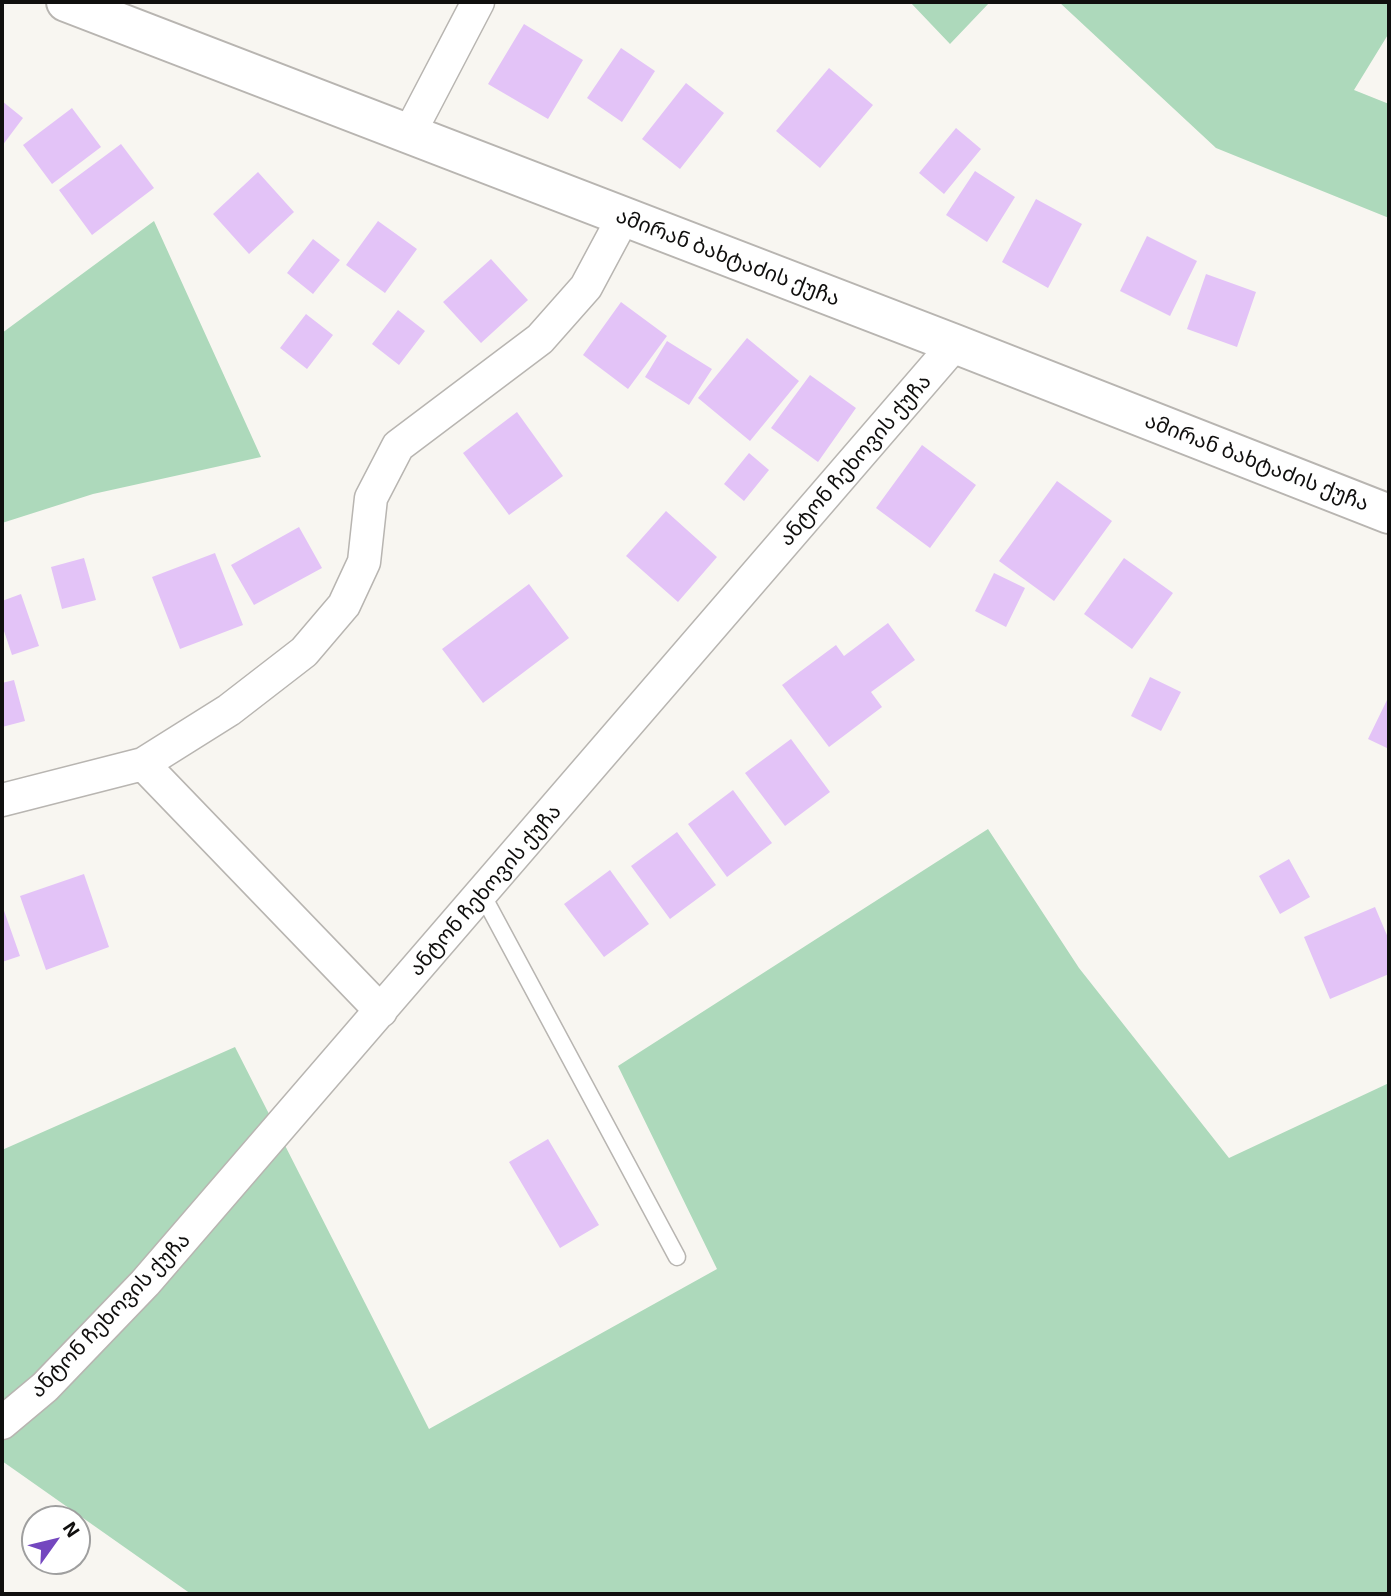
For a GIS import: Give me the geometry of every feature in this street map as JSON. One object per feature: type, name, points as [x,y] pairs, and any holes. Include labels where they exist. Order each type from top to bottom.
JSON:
[{"type":"street","name":"ამირან ბახტაძის ქუჩა","points":[[66,2],[1389,514]]},
{"type":"street","points":[[409,134],[478,2]]},
{"type":"street","points":[[2,800],[144,764],[229,710],[304,652],[345,605],[364,562],[372,498],[398,446],[540,339],[586,287],[624,216]]},
{"type":"street","name":"ანტონ ჩეხოვის ქუჩა","points":[[2,1423],[45,1387],[145,1283],[955,344]]},
{"type":"street","points":[[144,764],[381,1011]]},
{"type":"lane","points":[[482,894],[677,1257]]},
{"type":"green space","points":[[910,2],[990,2],[950,44]]},
{"type":"green space","points":[[1059,2],[1389,2],[1389,33],[1354,90],[1389,104],[1389,218],[1216,148]]},
{"type":"green space","points":[[154,221],[261,457],[93,494],[2,523],[2,333]]},
{"type":"green space","points":[[988,829],[1079,968],[1229,1158],[1389,1083],[1389,1594],[191,1594],[91,1524],[91,1505],[65,1505],[2,1461],[2,1150],[235,1047],[429,1429],[717,1269],[618,1066]]},
{"type":"building","points":[[524,24],[583,60],[548,119],[488,84]]},
{"type":"building","points":[[621,48],[655,71],[622,122],[587,98]]},
{"type":"building","points":[[829,68],[873,105],[820,168],[776,131]]},
{"type":"building","points":[[686,83],[724,113],[680,169],[642,139]]},
{"type":"building","points":[[2,101],[23,118],[2,146]]},
{"type":"building","points":[[72,108],[101,147],[52,184],[23,145]]},
{"type":"building","points":[[956,128],[981,149],[944,194],[919,173]]},
{"type":"building","points":[[121,144],[154,188],[92,235],[59,190]]},
{"type":"building","points":[[975,171],[1015,197],[987,242],[946,215]]},
{"type":"building","points":[[258,172],[294,212],[249,254],[213,214]]},
{"type":"building","points":[[1036,199],[1082,224],[1048,288],[1002,262]]},
{"type":"building","points":[[378,221],[417,249],[385,293],[346,265]]},
{"type":"building","points":[[1147,236],[1197,261],[1170,316],[1120,291]]},
{"type":"building","points":[[313,239],[340,260],[313,294],[287,273]]},
{"type":"building","points":[[491,259],[528,300],[481,343],[443,302]]},
{"type":"building","points":[[1206,274],[1256,292],[1237,347],[1187,329]]},
{"type":"building","points":[[621,302],[667,336],[628,389],[583,355]]},
{"type":"building","points":[[398,310],[425,331],[399,365],[372,344]]},
{"type":"building","points":[[306,314],[333,335],[307,369],[280,348]]},
{"type":"building","points":[[747,338],[799,381],[750,441],[698,398]]},
{"type":"building","points":[[667,341],[712,369],[689,405],[645,377]]},
{"type":"building","points":[[810,375],[856,408],[818,462],[771,428]]},
{"type":"building","points":[[517,412],[563,476],[509,515],[463,453]]},
{"type":"building","points":[[922,445],[976,485],[930,548],[876,508]]},
{"type":"building","points":[[749,453],[769,470],[744,501],[724,484]]},
{"type":"building","points":[[1057,481],[1112,521],[1054,601],[999,561]]},
{"type":"building","points":[[666,511],[717,557],[678,602],[626,556]]},
{"type":"building","points":[[299,527],[322,568],[254,605],[231,565]]},
{"type":"building","points":[[215,553],[243,625],[180,649],[152,577]]},
{"type":"building","points":[[84,558],[96,600],[62,609],[51,567]]},
{"type":"building","points":[[1124,558],[1173,593],[1132,649],[1084,614]]},
{"type":"building","points":[[994,573],[1025,588],[1006,627],[975,611]]},
{"type":"building","points":[[529,584],[569,638],[483,703],[442,649]]},
{"type":"building","points":[[21,594],[39,646],[12,655],[2,625],[2,601]]},
{"type":"building","points":[[888,623],[915,660],[871,692],[882,707],[829,747],[782,685],[836,645],[844,656]]},
{"type":"building","points":[[1150,677],[1181,692],[1161,731],[1131,716]]},
{"type":"building","points":[[14,680],[25,721],[2,727],[2,683]]},
{"type":"building","points":[[1387,700],[1389,701],[1389,749],[1368,739]]},
{"type":"building","points":[[791,739],[830,792],[785,826],[745,773]]},
{"type":"building","points":[[733,790],[772,843],[727,877],[688,824]]},
{"type":"building","points":[[677,832],[716,885],[670,919],[631,866]]},
{"type":"building","points":[[1289,859],[1310,897],[1280,914],[1259,876]]},
{"type":"building","points":[[610,870],[649,924],[604,957],[564,904]]},
{"type":"building","points":[[84,874],[109,947],[46,970],[20,896]]},
{"type":"building","points":[[2,905],[20,956],[2,962]]},
{"type":"building","points":[[1375,907],[1389,940],[1389,974],[1330,999],[1304,937]]},
{"type":"building","points":[[548,1139],[599,1225],[560,1248],[509,1162]]}]
